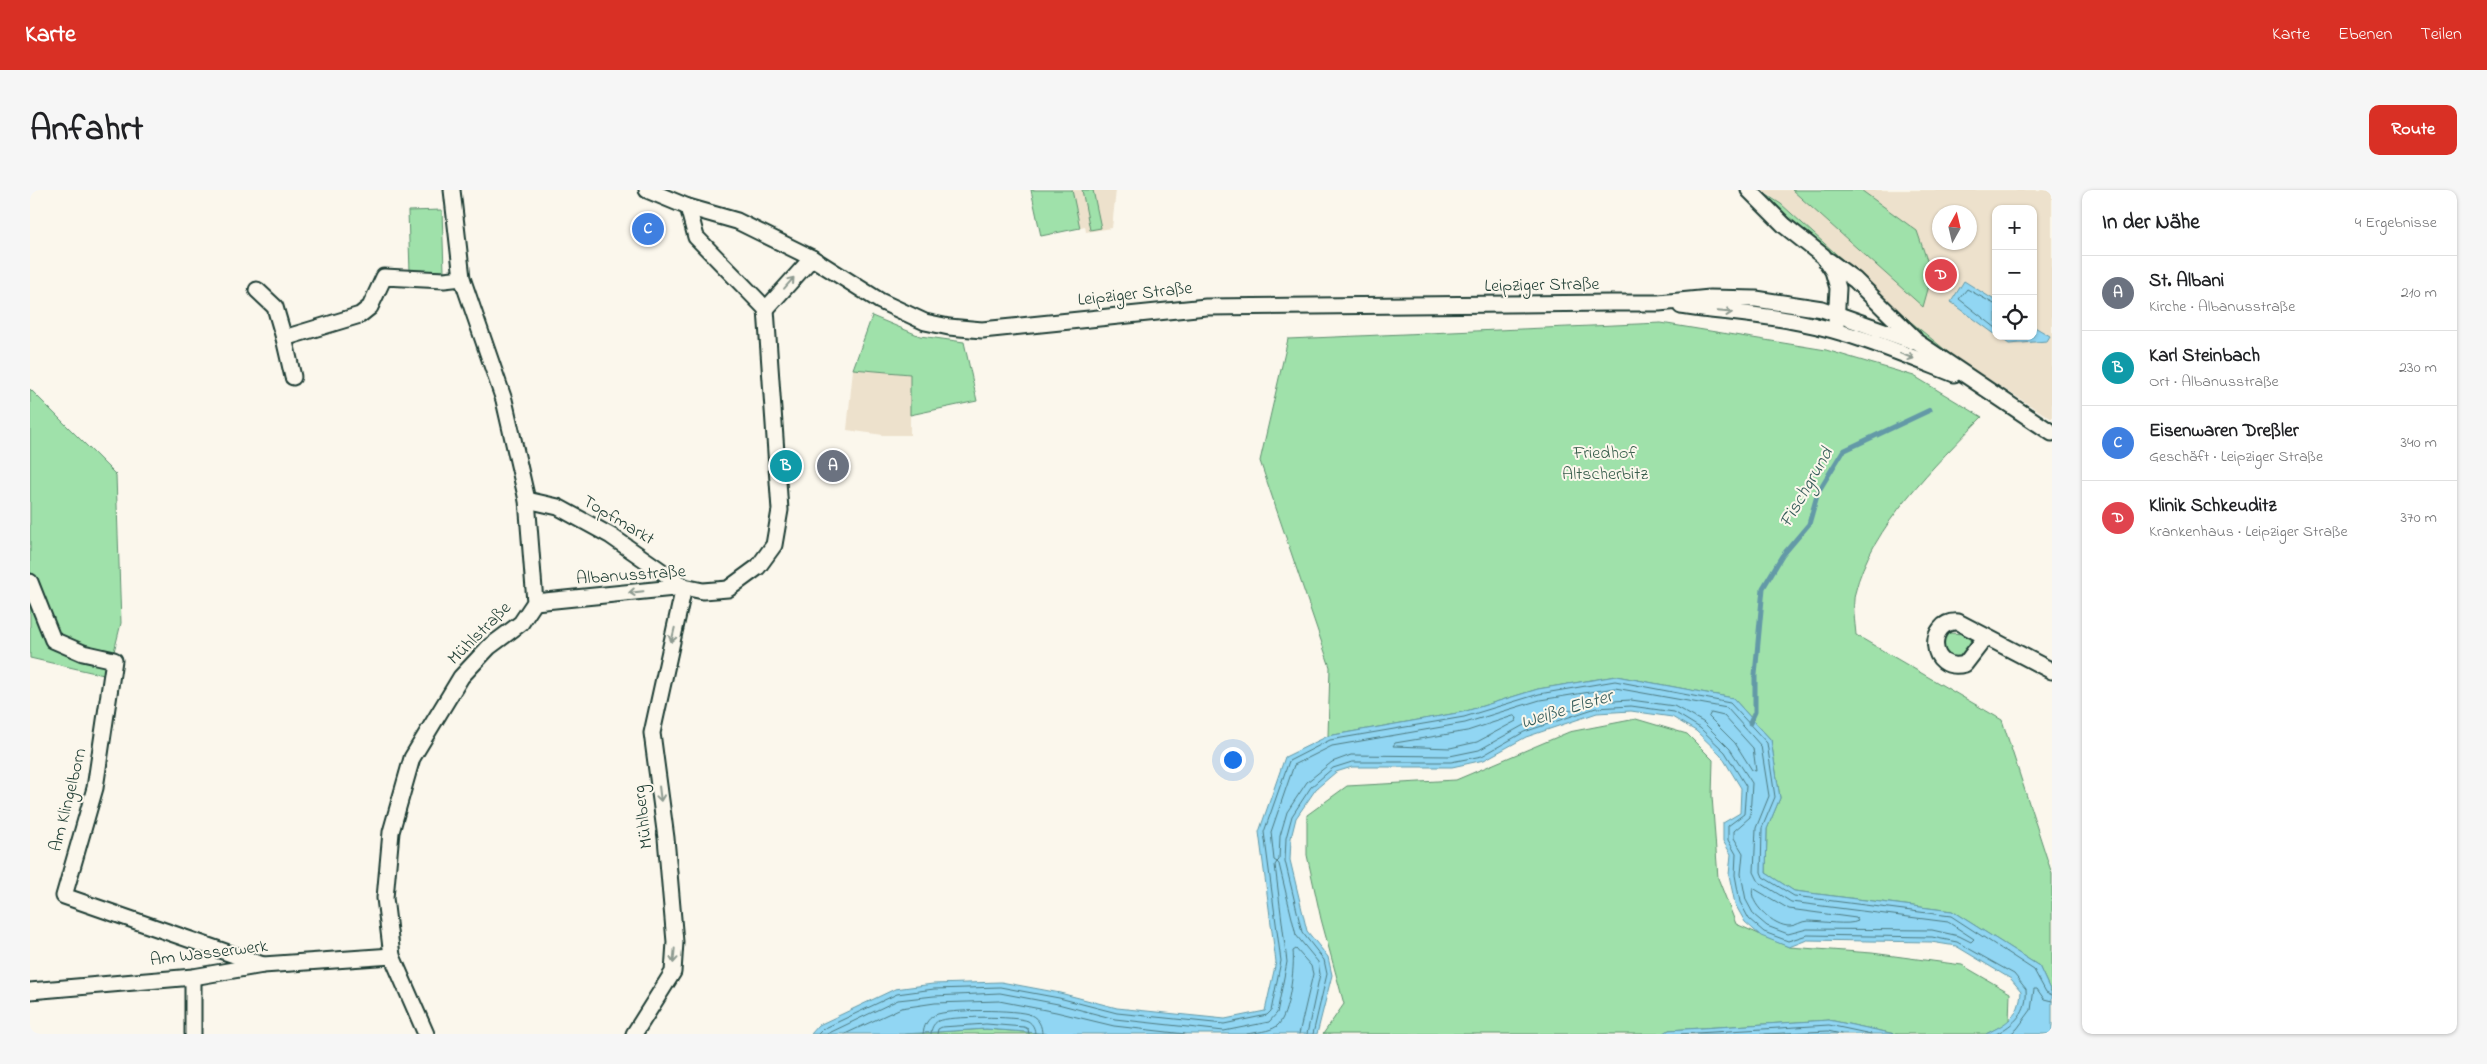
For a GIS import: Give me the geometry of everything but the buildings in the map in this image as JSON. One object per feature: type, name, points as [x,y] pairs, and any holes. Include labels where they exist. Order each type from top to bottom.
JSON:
[{"type":"street","name":"Mühlstraße","points":[[426,1034],[392,956],[385,898],[390,841],[412,758],[461,677],[489,647],[521,623],[535,602],[527,500],[504,400],[462,278],[452,190]]},
{"type":"street","name":"Leipziger Straße","points":[[647,190],[688,208],[737,221],[812,258],[880,301],[925,322],[949,327],[982,330],[1206,307],[1660,303],[1710,298],[1756,299],[1802,305],[1866,323],[1918,343]]},
{"type":"street","name":"Leipziger Straße","points":[[1749,190],[1785,226],[1855,280],[1918,343],[2052,433]]},
{"type":"street","points":[[688,208],[696,237],[766,309],[812,258]]},
{"type":"street","points":[[1822,256],[1836,280],[1838,314],[1836,331]]},
{"type":"street","points":[[284,338],[360,315],[370,307],[384,277],[444,280],[462,278]]},
{"type":"street","points":[[257,290],[275,307],[293,377]]},
{"type":"street","points":[[1861,339],[1868,313],[1866,293]]},
{"type":"street","name":"Leipziger Straße","points":[[1660,303],[1774,317],[1836,331],[1980,385]]},
{"type":"street","name":"Albanusstraße","points":[[535,602],[684,587],[703,592],[728,589],[758,567],[774,546],[780,510],[766,309]]},
{"type":"street","name":"Topfmarkt","points":[[527,500],[558,507],[610,536],[684,587]]},
{"type":"street","name":"Am Klingelborn","points":[[30,582],[53,640],[83,653],[114,660],[95,788],[64,896],[262,965]]},
{"type":"street","name":"Mühlberg","points":[[634,1034],[673,972],[675,942],[666,838],[652,733],[684,587]]},
{"type":"street","points":[[1985,638],[2052,671]]},
{"type":"street","name":"Am Wasserwerk","points":[[30,991],[193,977],[262,965],[392,956]]},
{"type":"street","points":[[193,977],[193,1034]]},
{"type":"shaded area","points":[[1031,190],[1116,190],[1112,228],[1086,232],[1085,226],[1041,236]]},
{"type":"shaded area","points":[[1762,190],[1792,190],[1845,237],[1856,190],[2052,190],[2052,419],[1955,358],[1911,322],[1781,204]]},
{"type":"shaded area","points":[[853,369],[910,374],[910,435],[883,435],[847,430]]},
{"type":"green space","points":[[1031,190],[1072,190],[1080,228],[1041,236]]},
{"type":"green space","points":[[1082,190],[1093,190],[1101,228],[1090,230]]},
{"type":"green space","points":[[1759,190],[1781,204],[1911,322],[1955,358],[1928,342],[1896,316],[1842,261]]},
{"type":"green space","points":[[1792,190],[1861,190],[1917,231],[1932,275],[1923,307]]},
{"type":"green space","points":[[442,210],[444,271],[410,272],[408,211]]},
{"type":"green space","points":[[872,316],[920,336],[964,342],[977,401],[910,415],[910,374],[853,369]]},
{"type":"green space","name":"Friedhof Altscherbitz","points":[[1661,323],[1826,350],[1914,376],[1982,417],[1907,498],[1875,545],[1863,569],[1855,593],[1856,635],[2002,720],[2052,874],[2052,994],[2039,966],[1952,911],[1794,891],[1766,873],[1767,829],[1780,798],[1771,740],[1733,698],[1616,676],[1538,689],[1463,712],[1328,736],[1330,667],[1260,461],[1288,339]]},
{"type":"green space","points":[[30,389],[116,475],[121,623],[108,676],[30,658]]},
{"type":"green space","points":[[1949,633],[1964,634],[1972,639],[1964,655],[1955,661],[1946,657],[1941,640]]},
{"type":"green space","points":[[1636,719],[1687,734],[1713,760],[1712,796],[1718,878],[1736,924],[1789,947],[1872,953],[1962,965],[2010,993],[2009,1022],[1986,1034],[1895,1034],[1829,1020],[1669,1030],[1663,1034],[1323,1034],[1344,1004],[1321,919],[1307,855],[1307,815],[1347,786],[1456,780],[1569,732]]},
{"type":"green space","points":[[986,1029],[1050,1034],[904,1034]]},
{"type":"water","points":[[1964,281],[1992,298],[1992,332],[1951,302]]},
{"type":"water","points":[[2037,328],[2050,336],[2047,341],[2009,344],[2004,340],[2037,340]]},
{"type":"water","name":"Weiße Elster","points":[[1616,676],[1733,698],[1771,740],[1780,798],[1767,829],[1766,873],[1794,891],[1952,911],[2039,966],[2052,994],[2052,1034],[1986,1034],[2011,1018],[2018,1007],[2021,991],[2011,979],[1956,946],[1931,942],[1807,940],[1789,947],[1761,936],[1745,922],[1735,904],[1729,875],[1731,854],[1723,841],[1723,823],[1740,813],[1741,788],[1721,755],[1696,731],[1672,717],[1631,711],[1597,713],[1526,737],[1484,760],[1452,767],[1352,767],[1336,772],[1316,789],[1296,818],[1291,838],[1290,860],[1307,931],[1328,957],[1332,975],[1317,1034],[1052,1034],[986,1029],[904,1034],[811,1034],[819,1025],[895,989],[933,984],[1001,982],[1060,993],[1117,1008],[1225,1019],[1265,1011],[1276,962],[1259,832],[1285,757],[1328,736],[1463,712],[1538,689]]},
{"type":"water","points":[[1829,1020],[1895,1034],[1663,1034],[1669,1030]]},
{"type":"waterway","name":"Fischgrund","points":[[1750,723],[1755,712],[1755,675],[1763,588],[1782,556],[1809,524],[1818,492],[1843,451],[1930,410]]},
{"type":"place","name":"Eisenwaren Dreßler","points":[[648,229]]},
{"type":"place","name":"Klinik Schkeuditz","points":[[1941,275]]},
{"type":"place","name":"Karl Steinbach","points":[[786,466]]},
{"type":"place","name":"St. Albani","points":[[833,466]]}]
